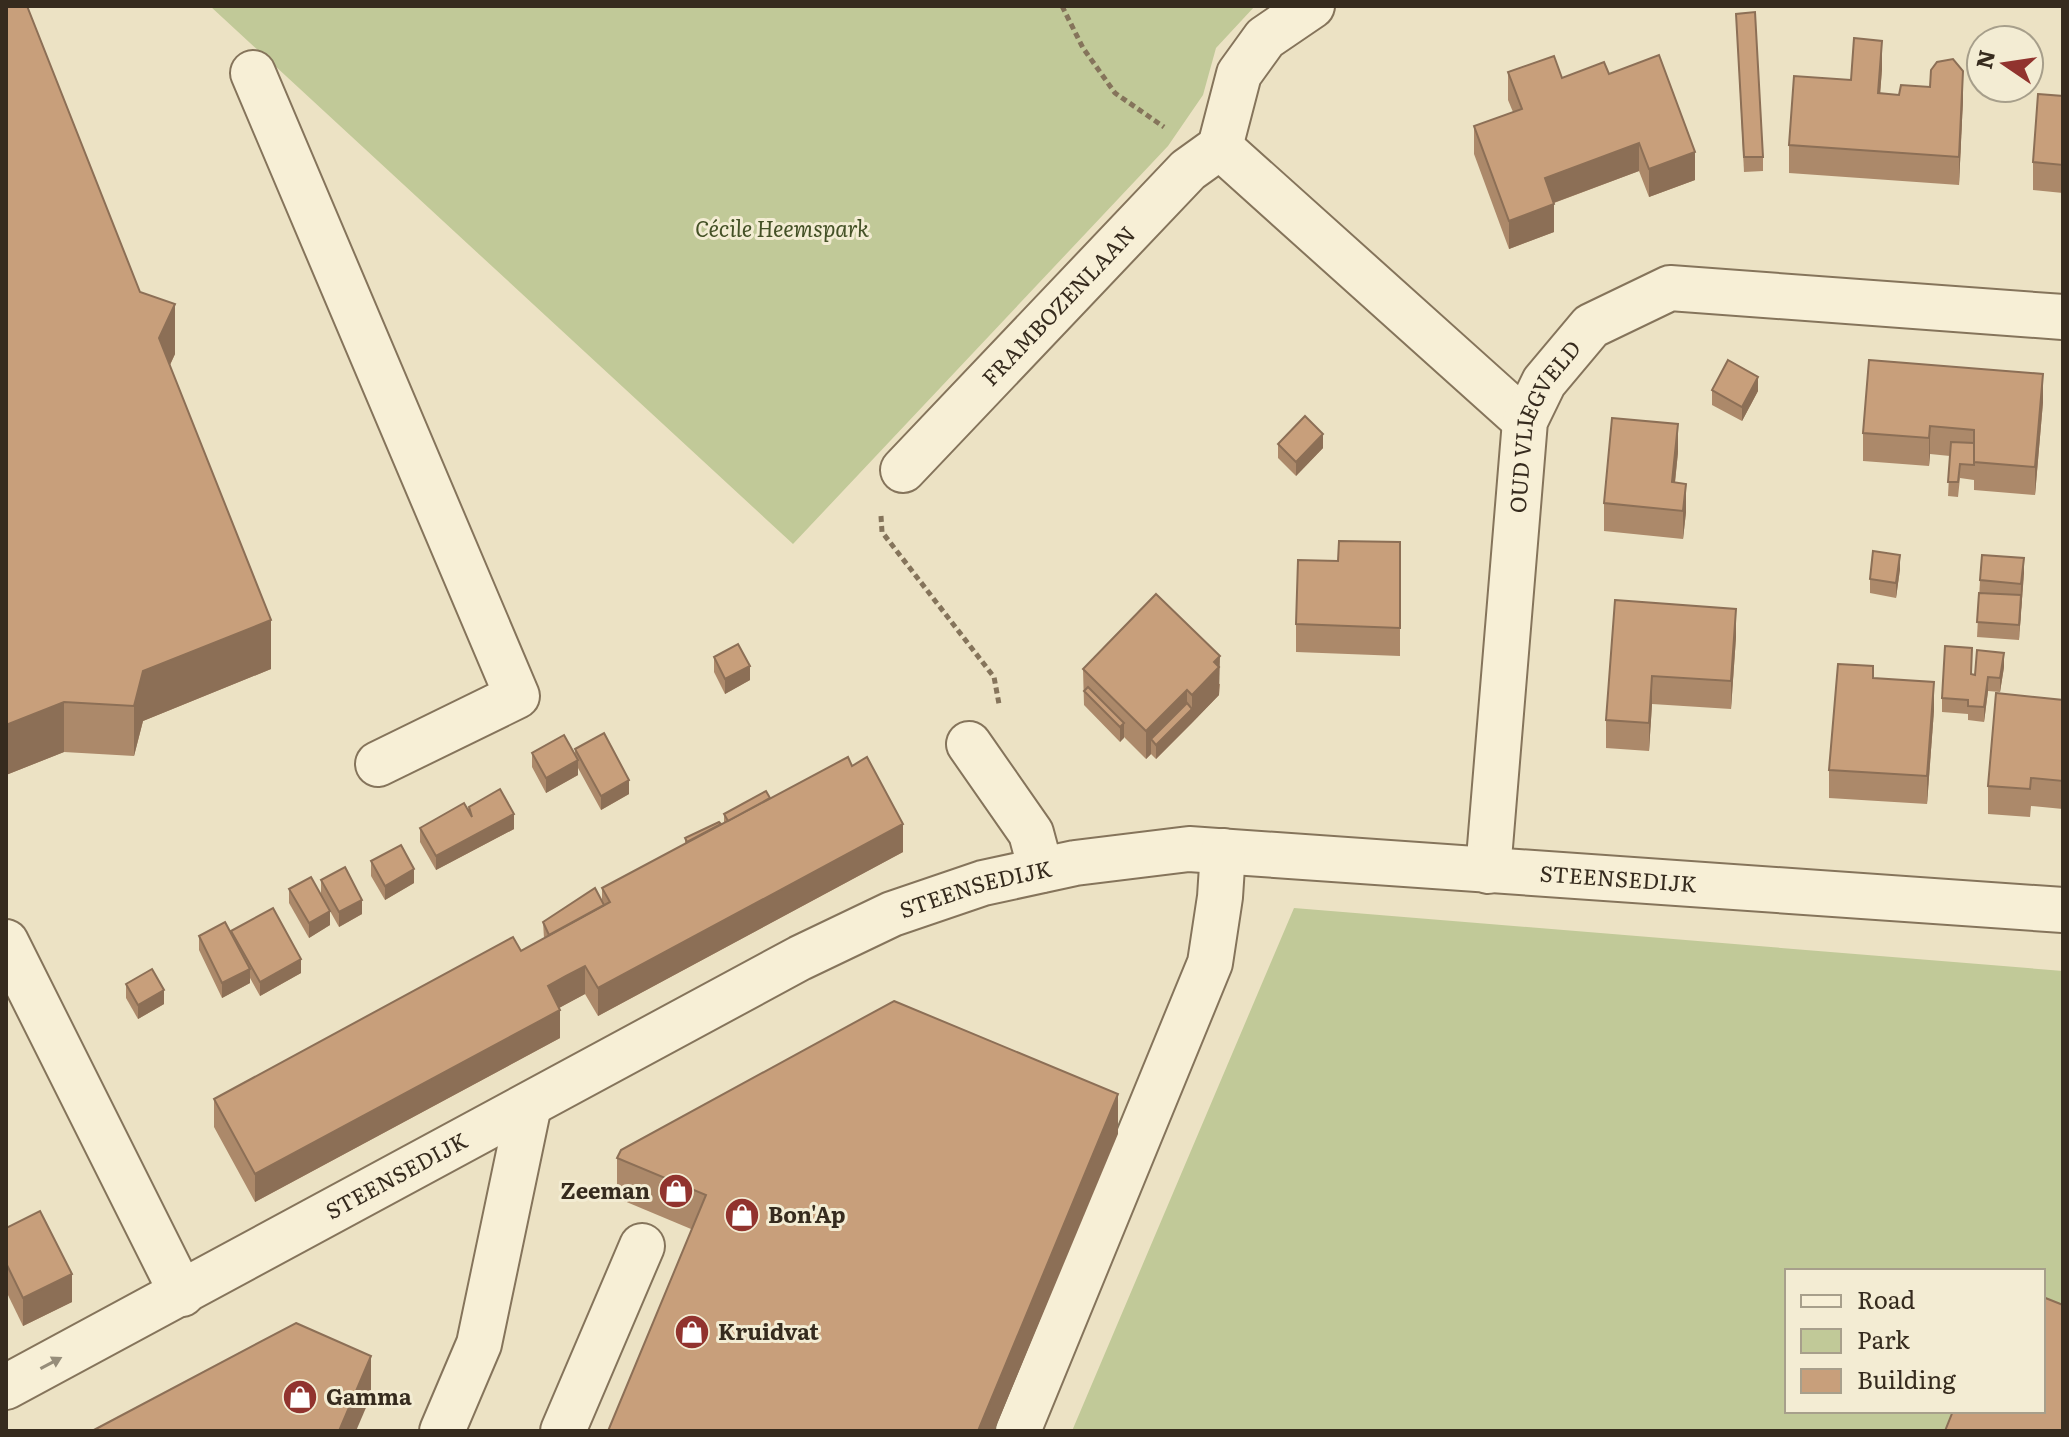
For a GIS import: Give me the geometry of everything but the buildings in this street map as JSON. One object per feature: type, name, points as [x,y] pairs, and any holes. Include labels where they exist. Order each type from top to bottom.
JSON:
[{"type":"street","points":[[1312,6],[1265,38],[1239,74],[1220,147],[1525,421]]},
{"type":"street","points":[[253,73],[517,696],[378,764]]},
{"type":"street","name":"FRAMBOZENLAAN","points":[[903,470],[1188,170],[1220,147]]},
{"type":"street","name":"OUD VLIEGVELD","points":[[1488,871],[1525,421],[1544,382],[1591,326],[1670,288],[2063,317]]},
{"type":"street","points":[[969,744],[1031,833],[1041,870]]},
{"type":"street","name":"STEENSEDIJK","points":[[6,1387],[800,958],[892,914],[983,883],[1041,870],[1189,849],[2063,910]]},
{"type":"street","points":[[1018,1431],[1210,963],[1223,851]]},
{"type":"street","points":[[6,942],[182,1294]]},
{"type":"street","points":[[442,1431],[479,1344],[529,1105]]},
{"type":"street","points":[[563,1431],[642,1246]]},
{"type":"path","points":[[1062,6],[1083,48],[1115,93],[1180,139],[1220,147]]},
{"type":"path","points":[[903,470],[888,483],[880,505],[882,532],[994,677],[999,703],[995,722],[969,744]]},
{"type":"green space","name":"Cécile Heemspark","points":[[210,6],[1255,6],[1216,48],[1203,95],[1168,146],[793,544]]},
{"type":"green space","points":[[1294,908],[2063,971],[2063,1431],[1072,1431]]},
{"type":"place","name":"Zeeman","points":[[676,1191]]},
{"type":"place","name":"Bon'Ap","points":[[742,1215]]},
{"type":"place","name":"Kruidvat","points":[[692,1332]]},
{"type":"place","name":"Gamma","points":[[300,1397]]}]
